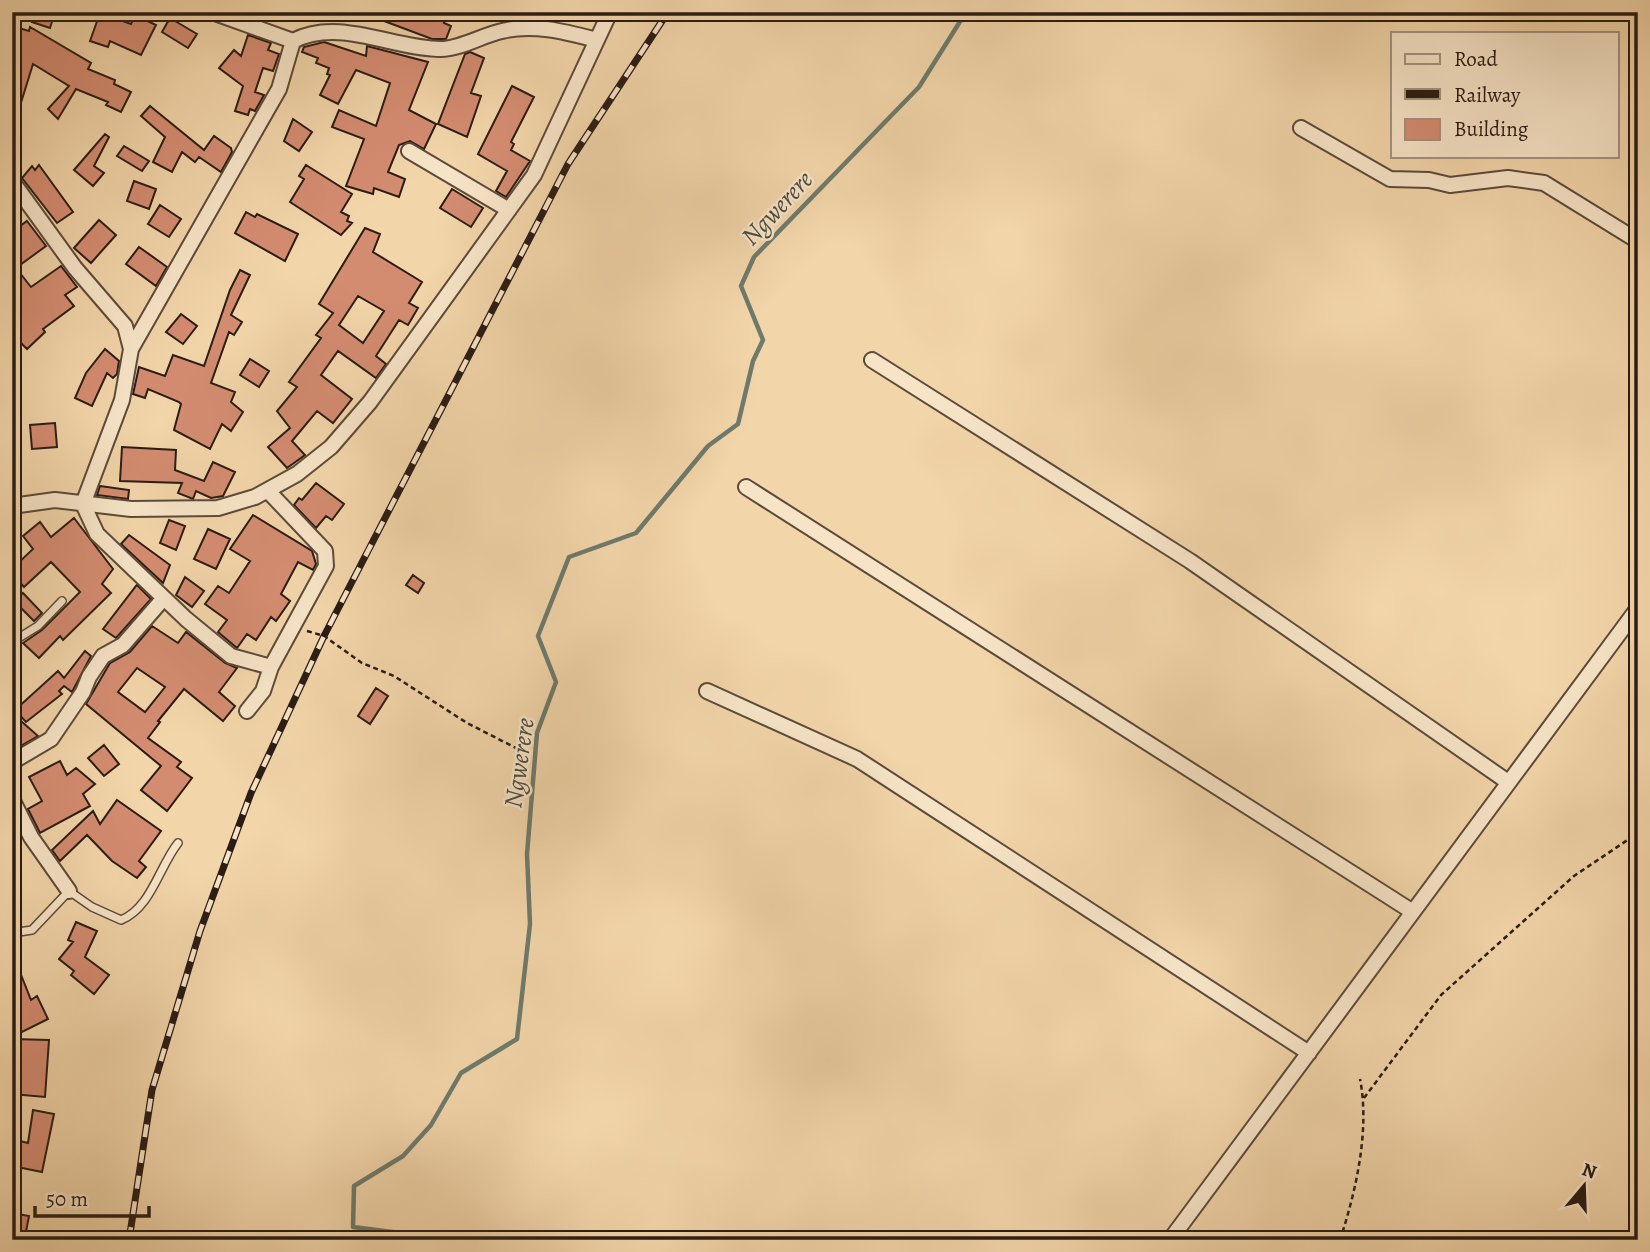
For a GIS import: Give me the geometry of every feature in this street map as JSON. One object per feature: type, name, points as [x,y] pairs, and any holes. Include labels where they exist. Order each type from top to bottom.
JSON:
[{"type":"street","points":[[212,12],[293,41]]},
{"type":"street","points":[[12,506],[55,500],[131,509],[218,508],[268,491],[297,474],[331,447],[354,420],[534,175],[610,12]]},
{"type":"street","points":[[271,667],[231,656],[163,599],[97,534],[83,504],[122,400],[131,349],[279,89],[293,41],[304,35],[344,33],[442,49],[505,30],[553,29],[597,40]]},
{"type":"street","points":[[1301,128],[1390,178],[1429,180],[1450,185],[1508,178],[1544,183],[1638,241]]},
{"type":"street","points":[[409,151],[509,210]]},
{"type":"street","points":[[12,181],[75,268],[125,326],[131,349]]},
{"type":"street","points":[[872,360],[1190,561],[1508,782]]},
{"type":"street","points":[[746,487],[1413,912]]},
{"type":"street","points":[[247,711],[262,691],[271,667],[326,566],[325,551],[268,491]]},
{"type":"street","points":[[12,762],[51,739],[83,692],[103,656],[123,645],[163,599]]},
{"type":"street","points":[[1170,1240],[1638,608]]},
{"type":"street","points":[[707,691],[857,759],[1309,1052]]},
{"type":"street","points":[[12,799],[31,837],[69,891]]},
{"type":"lane","points":[[12,642],[38,626],[62,601]]},
{"type":"lane","points":[[12,933],[32,929],[69,891],[121,920],[133,915],[157,879],[165,859],[178,844]]},
{"type":"path","points":[[1626,12],[1631,19],[1638,47]]},
{"type":"path","points":[[324,636],[362,663],[394,676],[467,723],[516,748]]},
{"type":"path","points":[[1364,1098],[1441,995],[1574,876],[1638,833]]},
{"type":"path","points":[[1340,1240],[1355,1180],[1364,1098],[1360,1079]]},
{"type":"building","points":[[35,12],[55,12],[50,28],[32,22]]},
{"type":"building","points":[[360,12],[448,12],[444,23],[451,26],[446,39],[432,39]]},
{"type":"building","points":[[100,13],[131,24],[135,15],[156,25],[141,55],[110,41],[108,47],[90,41]]},
{"type":"building","points":[[170,18],[197,34],[188,48],[162,32]]},
{"type":"building","points":[[12,26],[29,31],[30,27],[91,63],[88,69],[115,80],[114,84],[131,92],[121,112],[106,105],[108,102],[76,89],[58,119],[48,109],[69,86],[33,64],[15,122],[12,121]]},
{"type":"building","points":[[248,35],[271,43],[268,50],[279,54],[273,71],[263,68],[255,92],[264,95],[255,111],[250,109],[248,115],[235,111],[243,86],[219,68],[234,50],[241,56]]},
{"type":"building","points":[[324,42],[366,56],[367,46],[428,62],[409,110],[436,124],[424,149],[410,141],[399,145],[388,172],[405,179],[399,197],[374,188],[373,194],[346,186],[364,139],[332,127],[339,110],[376,126],[390,83],[356,70],[338,104],[320,95],[330,75],[327,74],[329,68],[316,63],[318,58],[302,52],[304,47]]},
{"type":"building","points":[[470,52],[484,58],[471,93],[481,96],[467,137],[438,124],[465,54]]},
{"type":"building","points":[[512,86],[534,97],[511,142],[514,144],[511,150],[530,161],[506,197],[496,191],[507,171],[478,154]]},
{"type":"building","points":[[150,106],[204,150],[214,136],[231,148],[232,152],[221,172],[199,157],[195,162],[182,152],[172,172],[153,162],[165,137],[141,116]]},
{"type":"building","points":[[293,119],[312,132],[299,151],[284,141]]},
{"type":"building","points":[[105,134],[109,137],[94,166],[104,173],[93,186],[74,170]]},
{"type":"building","points":[[124,146],[149,161],[142,171],[117,156]]},
{"type":"building","points":[[39,165],[73,212],[57,223],[22,178],[32,166],[35,170]]},
{"type":"building","points":[[306,165],[352,194],[341,212],[349,216],[347,221],[352,223],[341,235],[290,202],[304,179],[299,176]]},
{"type":"building","points":[[134,181],[156,189],[149,209],[127,201]]},
{"type":"building","points":[[452,189],[483,208],[471,227],[440,208]]},
{"type":"building","points":[[160,205],[181,219],[169,237],[148,224]]},
{"type":"building","points":[[246,212],[255,217],[257,214],[298,234],[285,261],[235,233]]},
{"type":"building","points":[[99,220],[116,235],[91,263],[74,248]]},
{"type":"building","points":[[27,221],[46,246],[16,268],[31,287],[61,266],[77,287],[65,295],[74,306],[43,329],[45,332],[27,349],[19,341],[12,348],[12,232]]},
{"type":"building","points":[[365,228],[380,234],[373,252],[422,282],[409,303],[418,308],[408,325],[399,320],[376,356],[386,364],[376,378],[338,351],[321,375],[352,399],[333,423],[317,411],[292,441],[305,455],[287,468],[268,447],[290,428],[277,411],[297,387],[289,382],[321,338],[316,335],[333,313],[319,304]],"holes":[[[358,296],[384,311],[363,343],[339,325]]]},
{"type":"building","points":[[139,247],[167,267],[156,286],[126,264]]},
{"type":"building","points":[[240,270],[250,275],[231,315],[242,322],[234,335],[229,332],[211,383],[235,392],[231,402],[243,412],[231,431],[222,424],[210,449],[174,430],[181,404],[179,402],[148,389],[145,398],[133,394],[139,367],[165,376],[173,355],[204,366],[230,290]]},
{"type":"building","points":[[181,314],[197,326],[183,344],[166,332]]},
{"type":"building","points":[[105,349],[119,361],[117,374],[113,378],[107,373],[92,406],[75,398],[86,373]]},
{"type":"building","points":[[250,359],[269,371],[259,387],[240,375]]},
{"type":"building","points":[[55,423],[57,447],[32,449],[30,425]]},
{"type":"building","points":[[122,447],[176,450],[175,470],[204,481],[213,462],[235,472],[223,496],[211,498],[196,491],[193,499],[178,493],[182,483],[120,481]]},
{"type":"building","points":[[316,483],[344,504],[332,520],[326,516],[316,528],[294,505],[299,498],[302,500]]},
{"type":"building","points":[[100,486],[129,490],[128,499],[97,495]]},
{"type":"building","points":[[253,515],[312,551],[316,564],[313,570],[298,562],[281,594],[290,601],[276,621],[271,617],[256,640],[247,634],[237,648],[218,632],[227,620],[205,604],[218,586],[229,593],[250,561],[230,549]]},
{"type":"building","points":[[74,518],[113,569],[102,584],[111,593],[63,640],[60,636],[39,658],[23,643],[42,630],[80,592],[51,562],[24,587],[15,577],[20,572],[15,566],[33,549],[23,536],[40,522],[51,537]]},
{"type":"building","points":[[169,520],[185,526],[176,550],[160,543]]},
{"type":"building","points":[[208,529],[230,539],[216,569],[194,559]]},
{"type":"building","points":[[129,535],[170,565],[163,583],[121,544]]},
{"type":"building","points":[[413,575],[424,583],[418,593],[406,585]]},
{"type":"building","points":[[185,577],[204,591],[192,607],[176,595]]},
{"type":"building","points":[[137,585],[151,599],[116,638],[103,629]]},
{"type":"building","points":[[23,593],[42,613],[34,621],[14,601]]},
{"type":"building","points":[[152,626],[178,643],[186,632],[225,663],[237,668],[219,692],[235,706],[223,721],[184,689],[148,738],[181,762],[177,767],[192,778],[167,811],[141,790],[161,766],[86,704],[110,663],[130,652]],"holes":[[[137,668],[165,687],[145,712],[118,692]]]},
{"type":"building","points":[[85,651],[91,656],[72,692],[64,686],[59,691],[62,694],[26,722],[15,710],[58,671],[64,678]]},
{"type":"building","points":[[376,688],[388,696],[370,724],[358,716]]},
{"type":"building","points":[[21,721],[38,736],[12,751],[12,727]]},
{"type":"building","points":[[104,745],[119,764],[104,776],[88,758]]},
{"type":"building","points":[[60,761],[67,775],[76,768],[95,784],[83,794],[90,806],[40,833],[28,809],[42,801],[29,777]]},
{"type":"building","points":[[117,800],[161,831],[139,861],[146,867],[137,878],[112,861],[87,835],[60,861],[52,850],[93,811],[100,824]]},
{"type":"building","points":[[76,922],[97,931],[85,957],[109,975],[94,994],[71,975],[74,971],[59,959],[73,942],[68,940]]},
{"type":"building","points":[[12,952],[31,1000],[37,996],[48,1019],[12,1037]]},
{"type":"building","points":[[12,1039],[49,1040],[45,1097],[12,1094]]},
{"type":"building","points":[[33,1110],[54,1114],[42,1172],[12,1166],[12,1139],[28,1143]]},
{"type":"building","points":[[12,1213],[29,1216],[25,1237],[12,1234]]},
{"type":"waterway","name":"Ngwerere","points":[[418,1240],[416,1235],[353,1227],[354,1186],[403,1156],[431,1125],[461,1073],[517,1039],[530,924],[527,854],[537,733],[556,682],[538,636],[569,557],[636,533],[708,446],[738,424],[753,361],[763,340],[741,286],[754,257],[919,87],[966,12]]},
{"type":"railway","points":[[129,1240],[152,1090],[200,931],[251,793],[324,636],[568,164],[668,12]]}]
